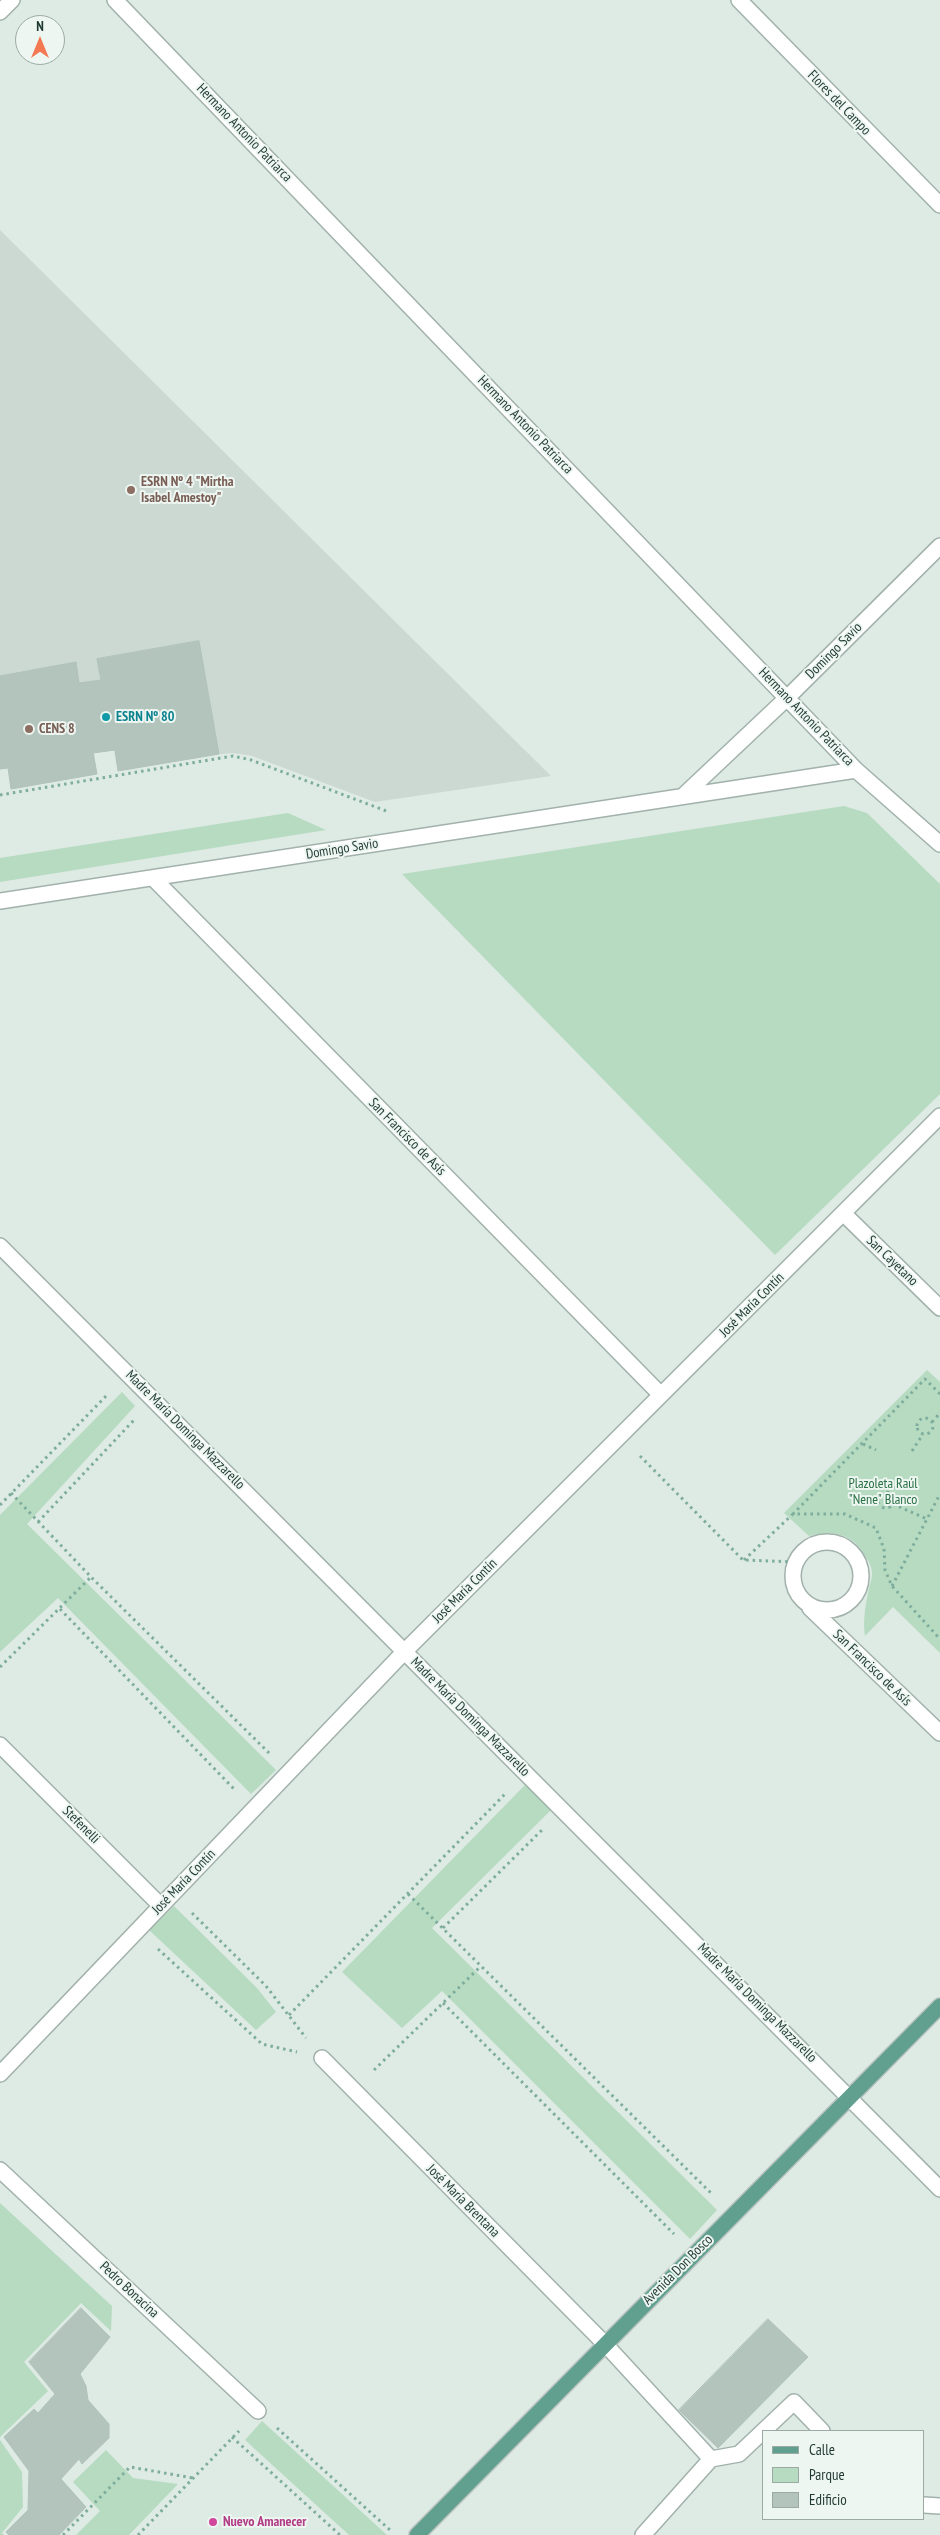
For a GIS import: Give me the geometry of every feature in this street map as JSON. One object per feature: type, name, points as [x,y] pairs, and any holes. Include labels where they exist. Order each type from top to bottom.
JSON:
[{"type":"main road","name":"Avenida Don Bosco","points":[[417,2535],[940,2006]]},
{"type":"street","points":[[0,12],[12,0]]},
{"type":"street","name":"Hermano Antonio Patriarca","points":[[115,0],[856,770],[940,844]]},
{"type":"street","name":"Flores del Campo","points":[[738,0],[940,205]]},
{"type":"street","name":"Domingo Savio","points":[[683,796],[788,698],[940,546]]},
{"type":"street","name":"Domingo Savio","points":[[0,902],[856,770]]},
{"type":"street","name":"San Francisco de Asís","points":[[153,878],[661,1395]]},
{"type":"street","name":"José María Contín","points":[[0,2074],[405,1651],[940,1116]]},
{"type":"street","name":"San Cayetano","points":[[843,1213],[940,1308]]},
{"type":"street","name":"Madre María Dominga Mazzarello","points":[[3,1255],[128,1373],[940,2189]]},
{"type":"street","name":"San Francisco de Asís","points":[[804,1602],[813,1608],[824,1610],[835,1610],[846,1605],[860,1588],[862,1576],[860,1565],[854,1554],[834,1542],[812,1546],[802,1552],[796,1562],[793,1572],[793,1583],[804,1602],[940,1733]]},
{"type":"street","name":"Stefenelli","points":[[0,1745],[162,1906]]},
{"type":"street","name":"José María Brentana","points":[[322,2058],[605,2344],[711,2460]]},
{"type":"street","name":"Pedro Bonacina","points":[[0,2170],[258,2411]]},
{"type":"street","points":[[764,2430],[794,2402],[821,2430]]},
{"type":"street","points":[[643,2535],[711,2460],[739,2454],[762,2432]]},
{"type":"street","points":[[925,2505],[940,2506]]},
{"type":"path","points":[[0,795],[233,756],[252,760],[391,812]]},
{"type":"path","points":[[0,1505],[128,1373]]},
{"type":"path","points":[[744,1560],[863,1444],[925,1379],[940,1394]]},
{"type":"path","points":[[38,1522],[154,1399]]},
{"type":"path","points":[[912,1451],[923,1434],[931,1432],[932,1422],[940,1413]]},
{"type":"path","points":[[923,1434],[918,1429],[918,1422],[925,1419],[932,1422]]},
{"type":"path","points":[[620,1436],[744,1560],[796,1562]]},
{"type":"path","points":[[863,1444],[876,1450]]},
{"type":"path","points":[[893,1504],[892,1495],[899,1477]]},
{"type":"path","points":[[892,1495],[887,1492],[882,1494],[879,1503],[884,1508],[893,1504],[927,1519]]},
{"type":"path","points":[[11,1493],[91,1577],[289,1773]]},
{"type":"path","points":[[892,1586],[940,1494]]},
{"type":"path","points":[[793,1514],[845,1514],[876,1528],[884,1549],[885,1570],[892,1586],[940,1639]]},
{"type":"path","points":[[0,1667],[91,1577]]},
{"type":"path","points":[[60,1609],[253,1809]]},
{"type":"path","points":[[288,2015],[526,1773]]},
{"type":"path","points":[[442,1928],[564,1810]]},
{"type":"path","points":[[173,1894],[266,1986],[322,2058]]},
{"type":"path","points":[[408,1894],[733,2214]]},
{"type":"path","points":[[138,1930],[262,2044],[322,2058]]},
{"type":"path","points":[[354,2090],[481,1966]]},
{"type":"path","points":[[443,2003],[694,2254]]},
{"type":"path","points":[[138,2535],[258,2411],[396,2535]]},
{"type":"path","points":[[232,2437],[340,2535]]},
{"type":"path","points":[[63,2535],[130,2467],[194,2478]]},
{"type":"shaded area","name":"ESRN Nº 4 \"Mirtha Isabel Amestoy\"","points":[[0,230],[551,776],[375,802],[252,756],[234,753],[219,754],[118,771],[114,750],[94,753],[97,774],[11,789],[8,768],[0,769]]},
{"type":"green space","points":[[844,806],[867,813],[940,884],[940,1094],[775,1255],[402,874]]},
{"type":"green space","points":[[288,813],[326,830],[0,882],[0,858]]},
{"type":"green space","name":"Plazoleta Raúl \"Nene\" Blanco","points":[[927,1370],[940,1382],[940,1653],[893,1607],[865,1636],[865,1609],[872,1579],[868,1560],[860,1548],[848,1538],[826,1533],[809,1536],[784,1513]]},
{"type":"green space","points":[[122,1392],[135,1406],[27,1524],[276,1770],[251,1794],[58,1598],[0,1652],[0,1515]]},
{"type":"green space","points":[[525,1785],[551,1810],[432,1928],[717,2210],[690,2239],[442,1991],[402,2028],[342,1972]]},
{"type":"green space","points":[[174,1906],[257,1988],[276,2012],[256,2030],[149,1930]]},
{"type":"green space","points":[[0,2203],[112,2306],[111,2331],[81,2303],[24,2362],[48,2391],[0,2437]]},
{"type":"green space","points":[[262,2421],[387,2535],[349,2535],[245,2440]]},
{"type":"green space","points":[[0,2440],[22,2472],[23,2507],[2,2533],[4,2535],[0,2535]]},
{"type":"green space","points":[[106,2450],[133,2478],[178,2484],[129,2535],[76,2535],[100,2511],[73,2482]]},
{"type":"building","name":"ESRN Nº 80","points":[[199,641],[219,754],[118,771],[115,750],[93,753],[97,774],[11,789],[8,768],[0,769],[0,676],[76,662],[79,683],[101,680],[97,659]]},
{"type":"building","points":[[81,2308],[110,2337],[80,2374],[86,2386],[88,2400],[109,2424],[109,2438],[82,2464],[79,2459],[61,2479],[86,2507],[59,2535],[9,2535],[6,2532],[28,2510],[29,2471],[4,2437],[34,2409],[38,2413],[55,2394],[29,2362]]},
{"type":"building","points":[[768,2319],[808,2357],[718,2448],[679,2410]]},
{"type":"place","name":"ESRN Nº 4 \"Mirtha Isabel Amestoy\"","points":[[131,490]]},
{"type":"place","name":"ESRN Nº 80","points":[[106,717]]},
{"type":"place","name":"CENS 8","points":[[29,729]]},
{"type":"place","name":"Nuevo Amanecer","points":[[213,2522]]}]
